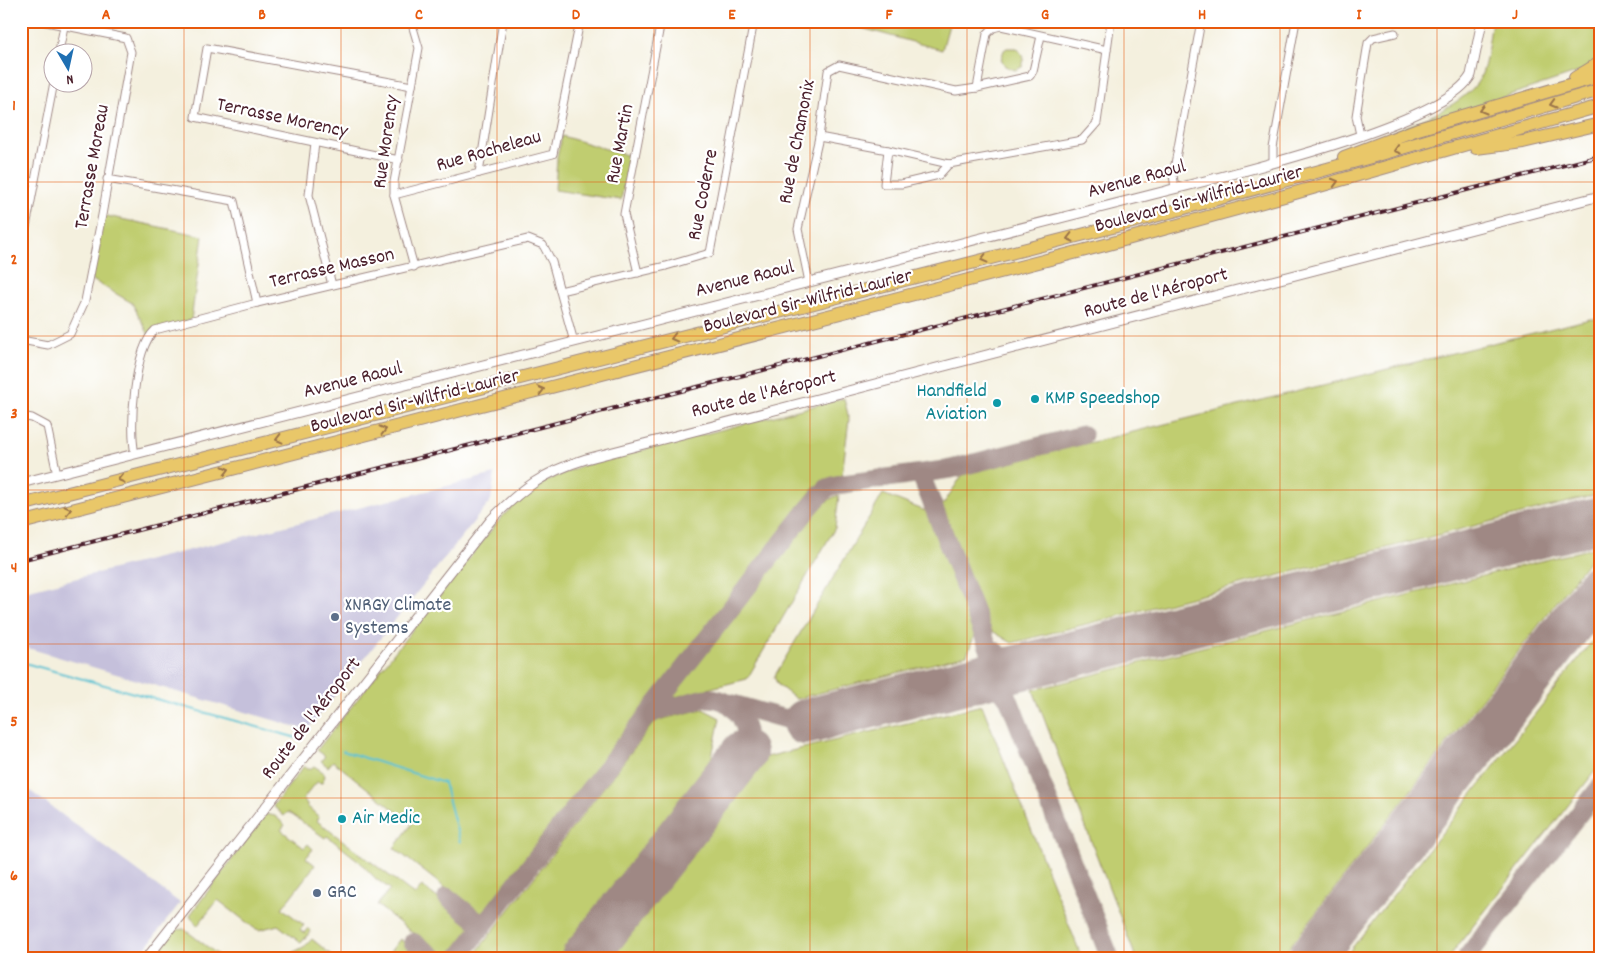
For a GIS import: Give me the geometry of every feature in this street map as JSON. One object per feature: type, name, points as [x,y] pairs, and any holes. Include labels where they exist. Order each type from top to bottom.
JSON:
[{"type":"highway","points":[[1563,87],[1600,63]]},
{"type":"highway","points":[[1286,181],[1404,134],[1600,76]]},
{"type":"highway","name":"Boulevard Sir-Wilfrid-Laurier","points":[[21,505],[1106,229],[1286,181],[1600,90]]},
{"type":"highway","name":"Boulevard Sir-Wilfrid-Laurier","points":[[21,523],[970,280],[1242,208],[1600,106]]},
{"type":"highway","points":[[1439,152],[1524,142],[1600,124]]},
{"type":"street","name":"Terrasse Moreau","points":[[21,340],[48,345],[70,334],[84,301],[102,215],[131,52],[126,38],[41,21]]},
{"type":"street","name":"Rue Morency","points":[[411,21],[419,48],[394,182],[394,195],[414,267]]},
{"type":"street","points":[[479,173],[503,21]]},
{"type":"street","name":"Rue Rocheleau","points":[[394,195],[553,154],[580,21]]},
{"type":"street","name":"Rue Martin","points":[[638,273],[624,214],[661,21]]},
{"type":"street","name":"Rue Coderre","points":[[560,292],[710,253],[754,21]]},
{"type":"street","points":[[819,137],[949,164],[1082,140],[1096,123],[1111,21]]},
{"type":"street","points":[[1175,188],[1173,175],[1201,21]]},
{"type":"street","points":[[1273,162],[1273,148],[1296,21]]},
{"type":"street","name":"Avenue Raoul","points":[[21,483],[1175,188],[1273,162],[1360,135],[1432,106],[1452,95],[1466,83],[1472,70],[1482,21]]},
{"type":"street","points":[[61,42],[64,26]]},
{"type":"street","points":[[977,88],[987,34],[989,31],[1001,26],[1107,50]]},
{"type":"street","points":[[1360,135],[1356,116],[1368,44],[1373,38],[1396,33]]},
{"type":"street","name":"Rue de Chamonix","points":[[809,282],[798,229],[819,137],[828,71],[839,65],[956,90],[977,88],[1030,76],[1033,71],[1041,36]]},
{"type":"street","name":"Terrasse Morency","points":[[399,160],[195,117],[207,48],[412,86]]},
{"type":"street","points":[[21,253],[52,92]]},
{"type":"street","points":[[315,143],[309,195],[332,285]]},
{"type":"street","points":[[888,150],[884,184],[901,184],[939,175],[949,164]]},
{"type":"street","points":[[107,179],[234,201],[257,303]]},
{"type":"street","name":"Route de l'Aéroport","points":[[147,958],[491,520],[510,500],[549,472],[586,459],[1600,196]]},
{"type":"street","name":"Terrasse Masson","points":[[135,454],[132,431],[133,405],[143,349],[149,335],[155,330],[257,303],[528,239],[543,245],[552,262],[574,342]]},
{"type":"street","points":[[21,416],[32,418],[47,426],[57,474]]},
{"type":"shaded area","points":[[495,474],[491,500],[307,730],[21,646],[21,592]]},
{"type":"shaded area","points":[[21,784],[180,903],[138,958],[21,958]]},
{"type":"green space","points":[[836,21],[950,21],[942,50]]},
{"type":"green space","points":[[1492,21],[1600,21],[1600,59],[1582,71],[1395,133],[1392,132],[1453,104],[1474,87],[1480,78],[1484,66]]},
{"type":"green space","points":[[1007,48],[1017,48],[1019,50],[1023,59],[1022,67],[1015,70],[1005,66],[1001,59],[1004,50]]},
{"type":"green space","points":[[562,136],[630,156],[621,200],[555,190],[557,157]]},
{"type":"green space","points":[[102,215],[203,236],[191,320],[149,335],[132,303],[89,278]]},
{"type":"green space","points":[[1590,319],[1600,319],[1600,494],[1012,643],[989,629],[942,506],[963,474]]},
{"type":"green space","points":[[844,398],[849,419],[842,476],[825,480],[813,489],[482,914],[476,912],[394,848],[412,824],[333,761],[328,767],[321,761],[325,756],[317,750],[501,518],[526,494],[546,481],[581,466]]},
{"type":"green space","points":[[883,494],[928,512],[975,634],[967,655],[796,699],[778,685],[774,677]]},
{"type":"green space","points":[[839,495],[835,528],[747,679],[671,698],[819,508]]},
{"type":"green space","points":[[1600,546],[1281,958],[1136,958],[1033,690]]},
{"type":"green space","points":[[1600,631],[1600,765],[1448,958],[1344,958]]},
{"type":"green space","points":[[982,705],[1082,958],[607,958],[762,758]]},
{"type":"green space","points":[[703,709],[720,718],[710,766],[560,958],[472,958],[655,721]]},
{"type":"green space","points":[[304,766],[310,769],[314,766],[323,772],[325,776],[322,783],[317,782],[303,799],[307,806],[319,817],[317,821],[415,895],[422,886],[466,920],[471,927],[448,958],[444,958],[377,905],[390,889],[376,879],[359,861],[327,836],[325,838],[288,812],[284,816],[273,806]]},
{"type":"green space","points":[[266,814],[275,816],[285,825],[281,830],[304,848],[308,844],[313,849],[306,858],[315,865],[282,908],[304,925],[300,930],[304,933],[308,928],[311,931],[301,943],[278,925],[259,930],[254,928],[218,900],[197,926],[190,915]]},
{"type":"green space","points":[[184,929],[222,958],[153,958],[174,930]]},
{"type":"green space","points":[[312,939],[335,958],[296,958],[294,952],[305,946]]},
{"type":"green space","points":[[400,939],[423,958],[385,958]]},
{"type":"waterway","points":[[21,662],[297,738]]},
{"type":"waterway","points":[[343,751],[444,783],[460,842]]},
{"type":"taxiway","points":[[458,958],[809,508],[827,488],[836,485],[951,469],[1083,435]]},
{"type":"taxiway","points":[[921,475],[1110,958]]},
{"type":"taxiway","points":[[989,647],[1003,657],[1032,665]]},
{"type":"taxiway","points":[[972,681],[992,684],[1007,697]]},
{"type":"taxiway","points":[[648,716],[664,709],[698,700],[716,699],[724,701],[736,711],[744,724],[747,739]]},
{"type":"taxiway","points":[[729,703],[796,722],[805,722]]},
{"type":"taxiway","points":[[1466,958],[1600,787]]},
{"type":"taxiway","points":[[447,897],[477,921],[480,930]]},
{"type":"taxiway","points":[[413,942],[435,958]]},
{"type":"runway","points":[[805,722],[1600,520]]},
{"type":"runway","points":[[1311,958],[1600,586]]},
{"type":"runway","points":[[584,958],[744,753]]},
{"type":"railway","points":[[21,560],[1600,156]]},
{"type":"place","name":"KMP Speedshop","points":[[1035,399]]},
{"type":"place","name":"Handfield Aviation","points":[[997,403]]},
{"type":"place","name":"XNRGY Climate Systems","points":[[335,617]]},
{"type":"place","name":"Air Medic","points":[[342,819]]},
{"type":"place","name":"GRC","points":[[317,893]]}]
